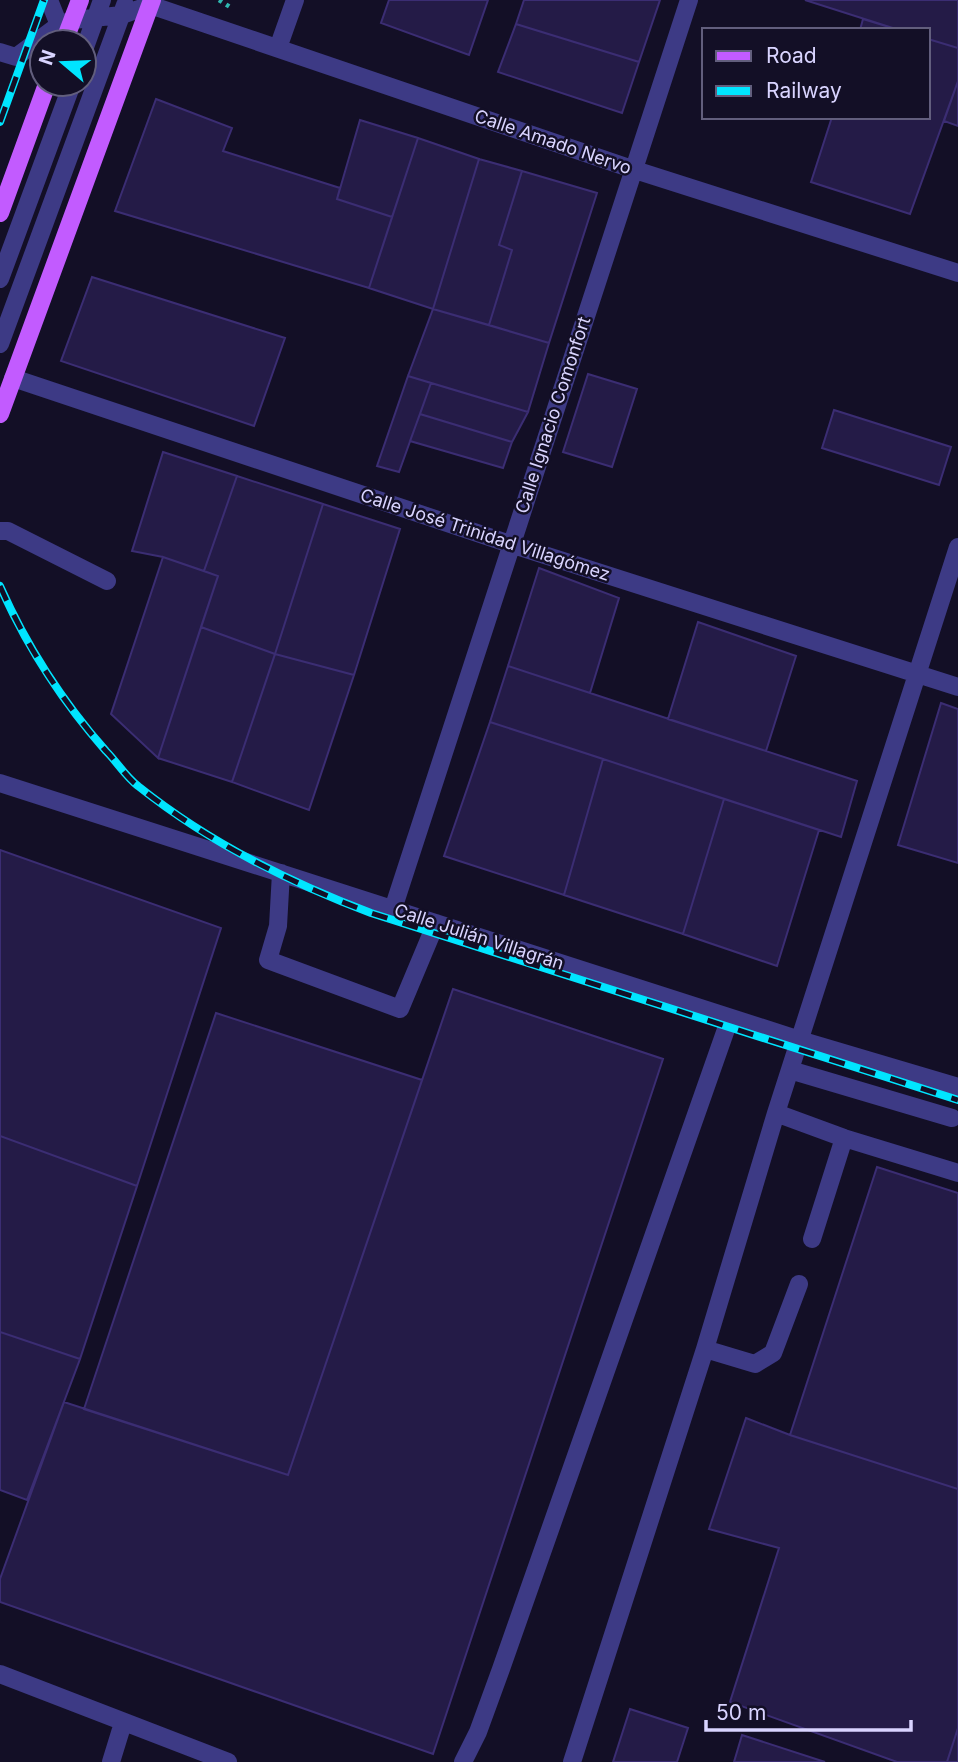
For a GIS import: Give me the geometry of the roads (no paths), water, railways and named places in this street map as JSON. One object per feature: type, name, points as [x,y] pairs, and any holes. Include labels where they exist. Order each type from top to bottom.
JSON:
[{"type":"main road","points":[[66,28],[80,0]]},
{"type":"main road","points":[[0,414],[151,3]]},
{"type":"main road","points":[[0,213],[42,98]]},
{"type":"street","points":[[49,0],[64,28]]},
{"type":"street","points":[[93,28],[102,0]]},
{"type":"street","points":[[278,48],[295,0]]},
{"type":"street","name":"Calle Ignacio Comonfort","points":[[393,909],[689,0]]},
{"type":"street","points":[[68,28],[124,7],[151,3]]},
{"type":"street","name":"Calle Amado Nervo","points":[[151,3],[635,170],[958,273]]},
{"type":"street","points":[[0,344],[124,7]]},
{"type":"street","points":[[0,52],[16,57],[28,50]]},
{"type":"street","points":[[0,279],[67,98]]},
{"type":"street","name":"Calle José Trinidad Villagómez","points":[[13,378],[510,544],[958,687]]},
{"type":"street","points":[[0,531],[8,531],[107,581]]},
{"type":"street","points":[[572,1762],[705,1349],[776,1112],[958,547]]},
{"type":"street","name":"Calle Julián Villagrán","points":[[0,783],[730,1018],[958,1087]]},
{"type":"street","points":[[281,873],[278,926],[268,960],[400,1009],[436,923]]},
{"type":"street","points":[[463,1762],[478,1732],[501,1669],[730,1018]]},
{"type":"street","points":[[790,1070],[952,1118]]},
{"type":"street","points":[[776,1112],[844,1139],[958,1173]]},
{"type":"street","points":[[812,1238],[844,1139]]},
{"type":"street","points":[[705,1349],[755,1364],[773,1353],[799,1284]]},
{"type":"street","points":[[0,1674],[228,1762]]},
{"type":"street","points":[[111,1762],[123,1723]]},
{"type":"railway","points":[[0,122],[44,0]]},
{"type":"railway","points":[[0,586],[34,652],[60,693],[129,778],[192,825],[250,859],[309,888],[371,913],[958,1100]]}]
